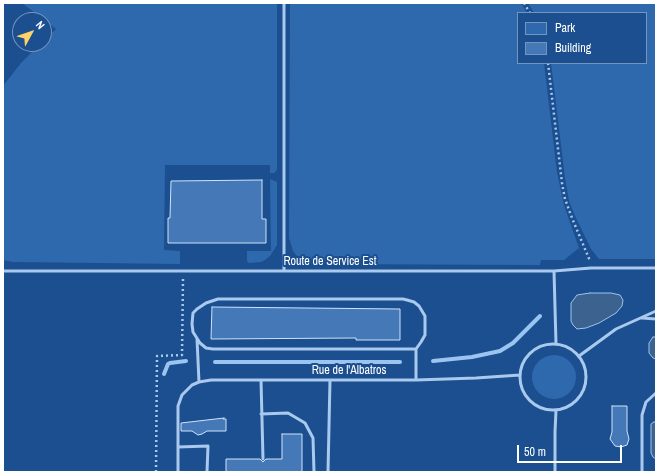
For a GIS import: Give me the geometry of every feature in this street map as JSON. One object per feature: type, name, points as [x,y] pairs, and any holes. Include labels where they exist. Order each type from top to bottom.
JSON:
[{"type":"lane","points":[[284,3],[284,270]]},
{"type":"lane","name":"Route de Service Est","points":[[3,271],[554,270],[591,268],[656,268]]},
{"type":"lane","points":[[554,270],[556,344]]},
{"type":"lane","points":[[178,472],[178,410],[182,395],[192,385],[199,382],[197,338],[192,324],[193,313],[201,306],[212,300],[403,299],[414,302],[419,306],[425,316],[425,335],[416,348],[416,380]]},
{"type":"lane","points":[[579,356],[616,329],[656,311]]},
{"type":"lane","points":[[640,318],[656,319]]},
{"type":"lane","points":[[197,338],[206,348],[213,349],[416,348]]},
{"type":"lane","points":[[548,344],[556,344],[569,348],[579,356],[583,362],[586,372],[586,382],[583,392],[577,400],[569,407],[556,410],[540,408],[531,402],[521,385],[520,375],[523,364],[529,354],[537,348],[548,344]]},
{"type":"lane","name":"Rue de l'Albatros","points":[[199,382],[211,380],[416,380],[520,375]]},
{"type":"lane","points":[[261,380],[263,459]]},
{"type":"lane","points":[[328,472],[330,380]]},
{"type":"lane","points":[[642,472],[642,415],[646,402],[656,393]]},
{"type":"lane","points":[[555,472],[556,410]]},
{"type":"lane","points":[[261,414],[288,413],[306,423],[313,438],[314,472]]},
{"type":"lane","points":[[178,447],[208,446],[208,472]]},
{"type":"path","points":[[524,3],[529,12]]},
{"type":"path","points":[[548,64],[565,199],[588,256],[591,268]]},
{"type":"path","points":[[156,472],[157,356],[182,355],[183,271]]},
{"type":"green space","points":[[22,3],[277,3],[277,170],[274,173],[270,173],[270,165],[165,165],[164,250],[180,251],[180,264],[13,262],[3,260],[3,86],[21,63],[32,52],[52,52],[52,33],[56,29],[52,26],[52,12],[34,12]]},
{"type":"green space","points":[[290,3],[521,3],[526,12],[517,12],[517,64],[544,64],[557,172],[564,205],[579,248],[564,260],[541,260],[540,265],[312,264],[307,263],[296,255],[293,251],[289,238]]},
{"type":"green space","points":[[528,3],[656,3],[656,259],[599,259],[591,249],[569,201],[551,64],[647,64],[647,12],[533,12]]},
{"type":"green space","points":[[270,179],[277,182],[277,245],[270,256],[265,260],[261,262],[249,263],[247,261],[247,251],[271,251]]},
{"type":"green space","points":[[554,355],[566,359],[572,365],[576,377],[572,389],[566,395],[554,399],[542,395],[536,389],[532,377],[536,365],[542,359]]},
{"type":"shaded area","points":[[590,293],[611,293],[620,295],[623,300],[622,306],[616,313],[599,323],[586,328],[577,329],[571,321],[571,303],[577,295]]},
{"type":"shaded area","points":[[653,337],[656,337],[656,359],[649,353],[649,343]]},
{"type":"shaded area","points":[[656,422],[656,459],[651,453],[651,424]]},
{"type":"building","points":[[262,180],[262,219],[266,219],[266,243],[168,243],[168,218],[170,218],[171,181]]},
{"type":"building","points":[[212,307],[400,309],[400,340],[356,340],[356,338],[211,339]]},
{"type":"building","points":[[612,406],[627,406],[627,431],[629,439],[627,445],[621,447],[615,446],[610,439],[612,432]]},
{"type":"building","points":[[224,418],[223,419],[226,419],[226,431],[207,431],[198,435],[192,431],[181,431],[181,423]]},
{"type":"building","points":[[282,434],[302,434],[302,472],[226,472],[226,459],[260,459],[263,462],[266,459],[282,459]]},
{"type":"waterway","points":[[433,361],[472,357],[500,351],[513,343],[540,316]]},
{"type":"waterway","points":[[164,374],[168,364],[186,361]]},
{"type":"waterway","points":[[215,362],[400,362]]}]
